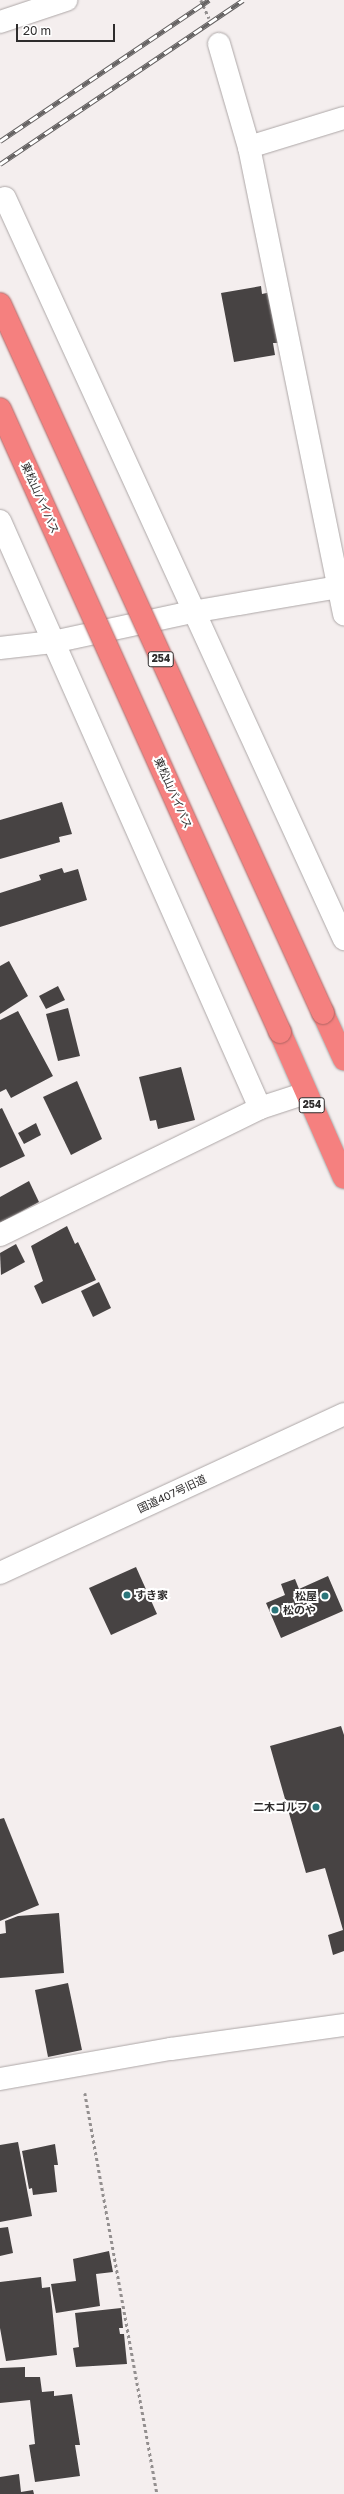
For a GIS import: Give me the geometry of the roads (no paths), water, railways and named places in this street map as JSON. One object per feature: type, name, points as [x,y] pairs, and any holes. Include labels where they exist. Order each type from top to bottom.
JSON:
[{"type":"highway","name":"254","points":[[0,304],[344,1059]]},
{"type":"highway","name":"東松山バイパス","points":[[0,409],[344,1178]]},
{"type":"street","points":[[0,22],[66,0]]},
{"type":"street","points":[[218,44],[249,146],[342,586],[344,614]]},
{"type":"street","points":[[249,146],[344,118]]},
{"type":"street","points":[[5,198],[192,612],[344,939]]},
{"type":"street","points":[[0,521],[260,1108]]},
{"type":"street","points":[[0,648],[53,642],[192,612],[342,586]]},
{"type":"street","points":[[0,1234],[260,1108],[306,1092]]},
{"type":"street","name":"国道407号旧道","points":[[0,1573],[344,1414]]},
{"type":"street","points":[[0,2079],[171,2049],[344,2025]]},
{"type":"railway","points":[[0,141],[209,0]]},
{"type":"railway","points":[[0,164],[243,0]]},
{"type":"place","name":"すき家","points":[[127,1595]]},
{"type":"place","name":"松屋","points":[[325,1596]]},
{"type":"place","name":"松のや","points":[[275,1610]]},
{"type":"place","name":"二木ゴルフ","points":[[316,1807]]}]
